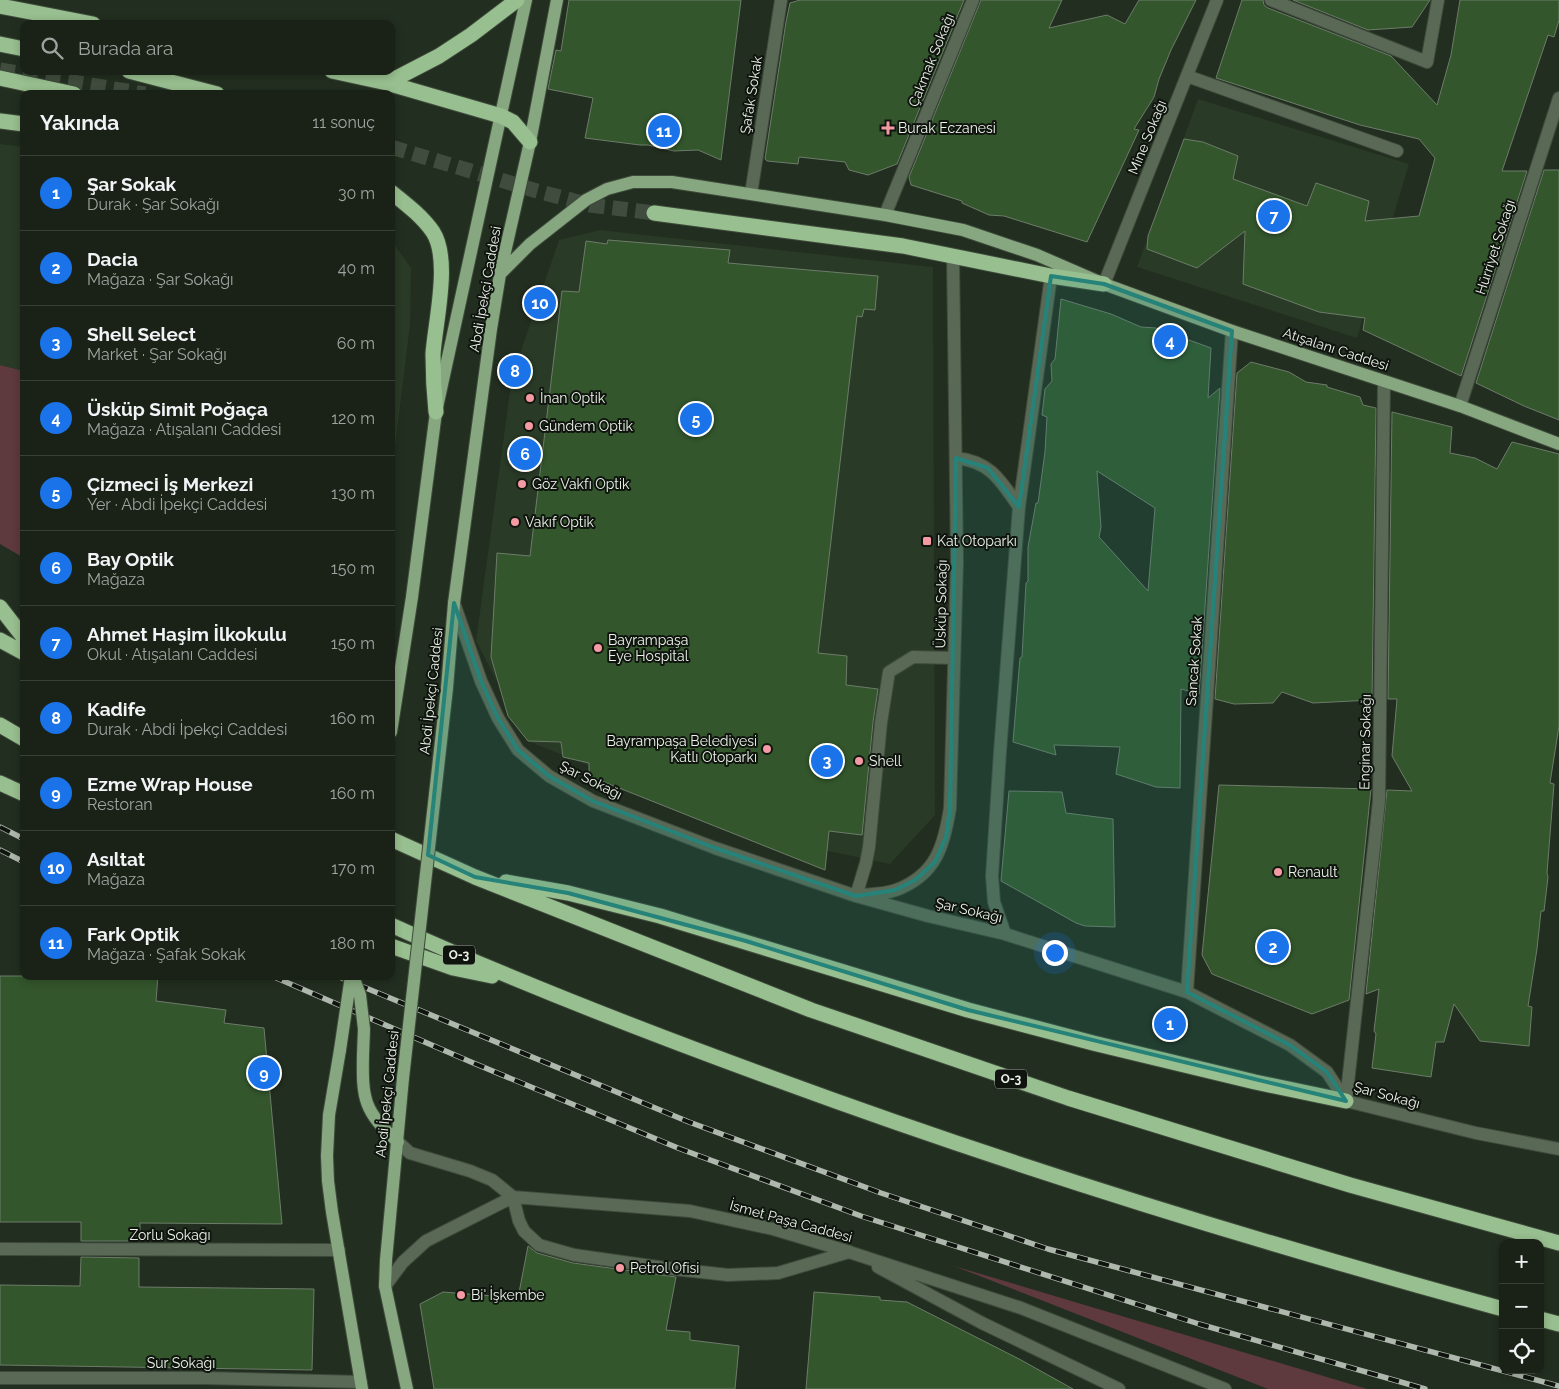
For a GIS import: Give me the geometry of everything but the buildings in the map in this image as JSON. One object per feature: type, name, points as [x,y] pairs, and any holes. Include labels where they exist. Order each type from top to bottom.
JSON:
[{"type":"highway","points":[[387,82],[439,56],[471,35],[517,0]]},
{"type":"highway","points":[[0,6],[72,20]]},
{"type":"highway","points":[[0,44],[20,48]]},
{"type":"highway","points":[[144,75],[202,90]]},
{"type":"highway","points":[[352,75],[387,82],[501,116],[513,122],[530,142]]},
{"type":"highway","points":[[0,78],[56,90]]},
{"type":"highway","points":[[0,120],[20,123]]},
{"type":"highway","points":[[395,195],[412,209],[434,233],[440,254],[441,282],[433,381],[436,412]]},
{"type":"highway","points":[[395,200],[412,209]]},
{"type":"highway","points":[[654,213],[849,238],[953,256],[1051,276],[1104,284]]},
{"type":"highway","points":[[0,608],[20,633]]},
{"type":"highway","points":[[0,640],[20,651]]},
{"type":"highway","points":[[0,726],[20,737]]},
{"type":"highway","points":[[0,783],[20,792]]},
{"type":"highway","name":"O-3","points":[[395,841],[475,876],[811,1010],[1068,1098],[1350,1186],[1559,1243]]},
{"type":"highway","points":[[475,876],[568,893],[660,916],[978,1013],[1112,1048],[1255,1082],[1346,1101]]},
{"type":"highway","name":"O-3","points":[[395,926],[528,984],[682,1045],[884,1119],[1051,1176],[1249,1237],[1499,1308]]},
{"type":"highway","points":[[395,947],[453,968],[528,984]]},
{"type":"highway","points":[[1544,1320],[1559,1324]]},
{"type":"main road","name":"Abdi İpekçi Caddesi","points":[[395,712],[436,412],[526,0]]},
{"type":"main road","name":"Abdi İpekçi Caddesi","points":[[407,1389],[385,1286],[386,1260],[403,1078],[447,688],[454,603],[484,377],[500,274],[530,142],[557,0]]},
{"type":"main road","name":"Atışalanı Caddesi","points":[[500,274],[530,244],[586,200],[607,189],[633,182],[672,182],[885,215],[963,230],[1037,255],[1104,284],[1232,331],[1460,406],[1559,444]]},
{"type":"main road","points":[[351,980],[329,1115],[327,1156],[332,1212],[362,1386]]},
{"type":"main road","points":[[354,980],[360,995],[364,1029],[362,1079],[364,1095],[372,1116],[398,1142]]},
{"type":"street","name":"Şafak Sokak","points":[[751,194],[781,0]]},
{"type":"street","name":"Çakmak Sokağı","points":[[885,215],[972,0]]},
{"type":"street","name":"Mine Sokağı","points":[[1104,284],[1217,0]]},
{"type":"street","points":[[1271,0],[1427,62],[1438,0]]},
{"type":"street","points":[[1187,76],[1397,151]]},
{"type":"street","name":"Hürriyet Sokağı","points":[[1460,406],[1559,98]]},
{"type":"street","name":"Üsküp Sokağı","points":[[856,896],[895,890],[915,880],[935,862],[946,837],[950,808],[957,562],[953,256]]},
{"type":"street","points":[[1006,934],[994,902],[992,876],[1019,507],[1051,276]]},
{"type":"street","name":"Sancak Sokak","points":[[1187,992],[1232,331]]},
{"type":"street","name":"Enginar Sokağı","points":[[1346,1101],[1379,800],[1384,381]]},
{"type":"street","points":[[956,458],[970,459],[988,468],[1000,479],[1019,507]]},
{"type":"street","name":"Şar Sokağı","points":[[454,603],[481,681],[498,718],[518,750],[549,776],[593,801],[715,848],[856,896],[928,916],[1006,934],[1187,992],[1290,1045],[1327,1072],[1346,1101],[1476,1133],[1559,1149]]},
{"type":"street","points":[[856,896],[869,847],[888,672],[913,657],[954,658]]},
{"type":"street","points":[[398,1142],[410,1153],[470,1171],[492,1180],[513,1197],[519,1221],[524,1231],[539,1245],[574,1255],[728,1275],[778,1273],[849,1252],[1021,1308],[1225,1389]]},
{"type":"street","points":[[385,1286],[403,1262],[426,1241],[513,1197]]},
{"type":"street","name":"İsmet Paşa Caddesi","points":[[513,1197],[690,1211],[773,1229],[849,1252],[982,1323],[1119,1389]]},
{"type":"street","name":"Zorlu Sokağı","points":[[0,1249],[339,1250]]},
{"type":"street","name":"Sur Sokağı","points":[[0,1378],[204,1378],[362,1386]]},
{"type":"highlighted area","points":[[1051,276],[1104,284],[1232,331],[1187,992],[1290,1045],[1327,1072],[1346,1101],[968,1010],[746,941],[568,893],[475,877],[428,855],[454,603],[481,681],[498,718],[518,750],[549,776],[593,801],[715,848],[856,896],[895,890],[915,880],[935,862],[946,837],[950,808],[956,458],[988,468],[1019,507]]},
{"type":"shaded area","points":[[1198,99],[1409,164],[1357,338],[1137,267]]},
{"type":"shaded area","points":[[0,144],[20,146],[20,370],[0,365]]},
{"type":"shaded area","points":[[600,230],[933,267],[935,815],[890,864],[766,838],[528,741],[476,641],[512,377],[559,240]]},
{"type":"shaded area","points":[[395,246],[411,268],[410,325],[395,447]]},
{"type":"shaded area","points":[[0,365],[20,370],[20,556],[0,544]]},
{"type":"shaded area","points":[[954,1266],[1367,1389],[1268,1389]]},
{"type":"tunnel","points":[[0,70],[20,73]]},
{"type":"tunnel","points":[[30,75],[121,90]]},
{"type":"tunnel","points":[[395,148],[590,205],[654,213]]},
{"type":"railway","points":[[0,827],[20,837]]},
{"type":"railway","points":[[0,850],[20,860]]},
{"type":"railway","points":[[281,980],[471,1062],[678,1148],[861,1216],[1199,1324],[1425,1389]]},
{"type":"railway","points":[[347,980],[689,1122],[881,1193],[1048,1249],[1559,1386]]},
{"type":"place","name":"Burak Eczanesi","points":[[888,128]]},
{"type":"place","name":"Fark Optik","points":[[664,131]]},
{"type":"place","name":"Ahmet Haşim İlkokulu","points":[[1274,216]]},
{"type":"place","name":"Asıltat","points":[[540,303]]},
{"type":"place","name":"Üsküp Simit Poğaça","points":[[1170,341]]},
{"type":"place","name":"Kadife","points":[[515,371]]},
{"type":"place","name":"İnan Optik","points":[[530,398]]},
{"type":"place","name":"Çizmeci İş Merkezi","points":[[696,419]]},
{"type":"place","name":"Gündem Optik","points":[[529,426]]},
{"type":"place","name":"Bay Optik","points":[[525,454]]},
{"type":"place","name":"Göz Vakfı Optik","points":[[522,484]]},
{"type":"place","name":"Vakıf Optik","points":[[515,522]]},
{"type":"place","name":"Kat Otoparkı","points":[[927,541]]},
{"type":"place","name":"Bayrampaşa Eye Hospital","points":[[598,648]]},
{"type":"place","name":"Bayrampaşa Belediyesi Katlı Otoparkı","points":[[767,749]]},
{"type":"place","name":"Shell Select","points":[[827,761]]},
{"type":"place","name":"Shell","points":[[859,761]]},
{"type":"place","name":"Renault","points":[[1278,872]]},
{"type":"place","name":"Dacia","points":[[1273,947]]},
{"type":"place","name":"Şar Sokak","points":[[1170,1024]]},
{"type":"place","name":"Ezme Wrap House","points":[[264,1073]]},
{"type":"place","name":"Petrol Ofisi","points":[[620,1268]]},
{"type":"place","name":"Bi' İşkembe","points":[[461,1295]]}]
